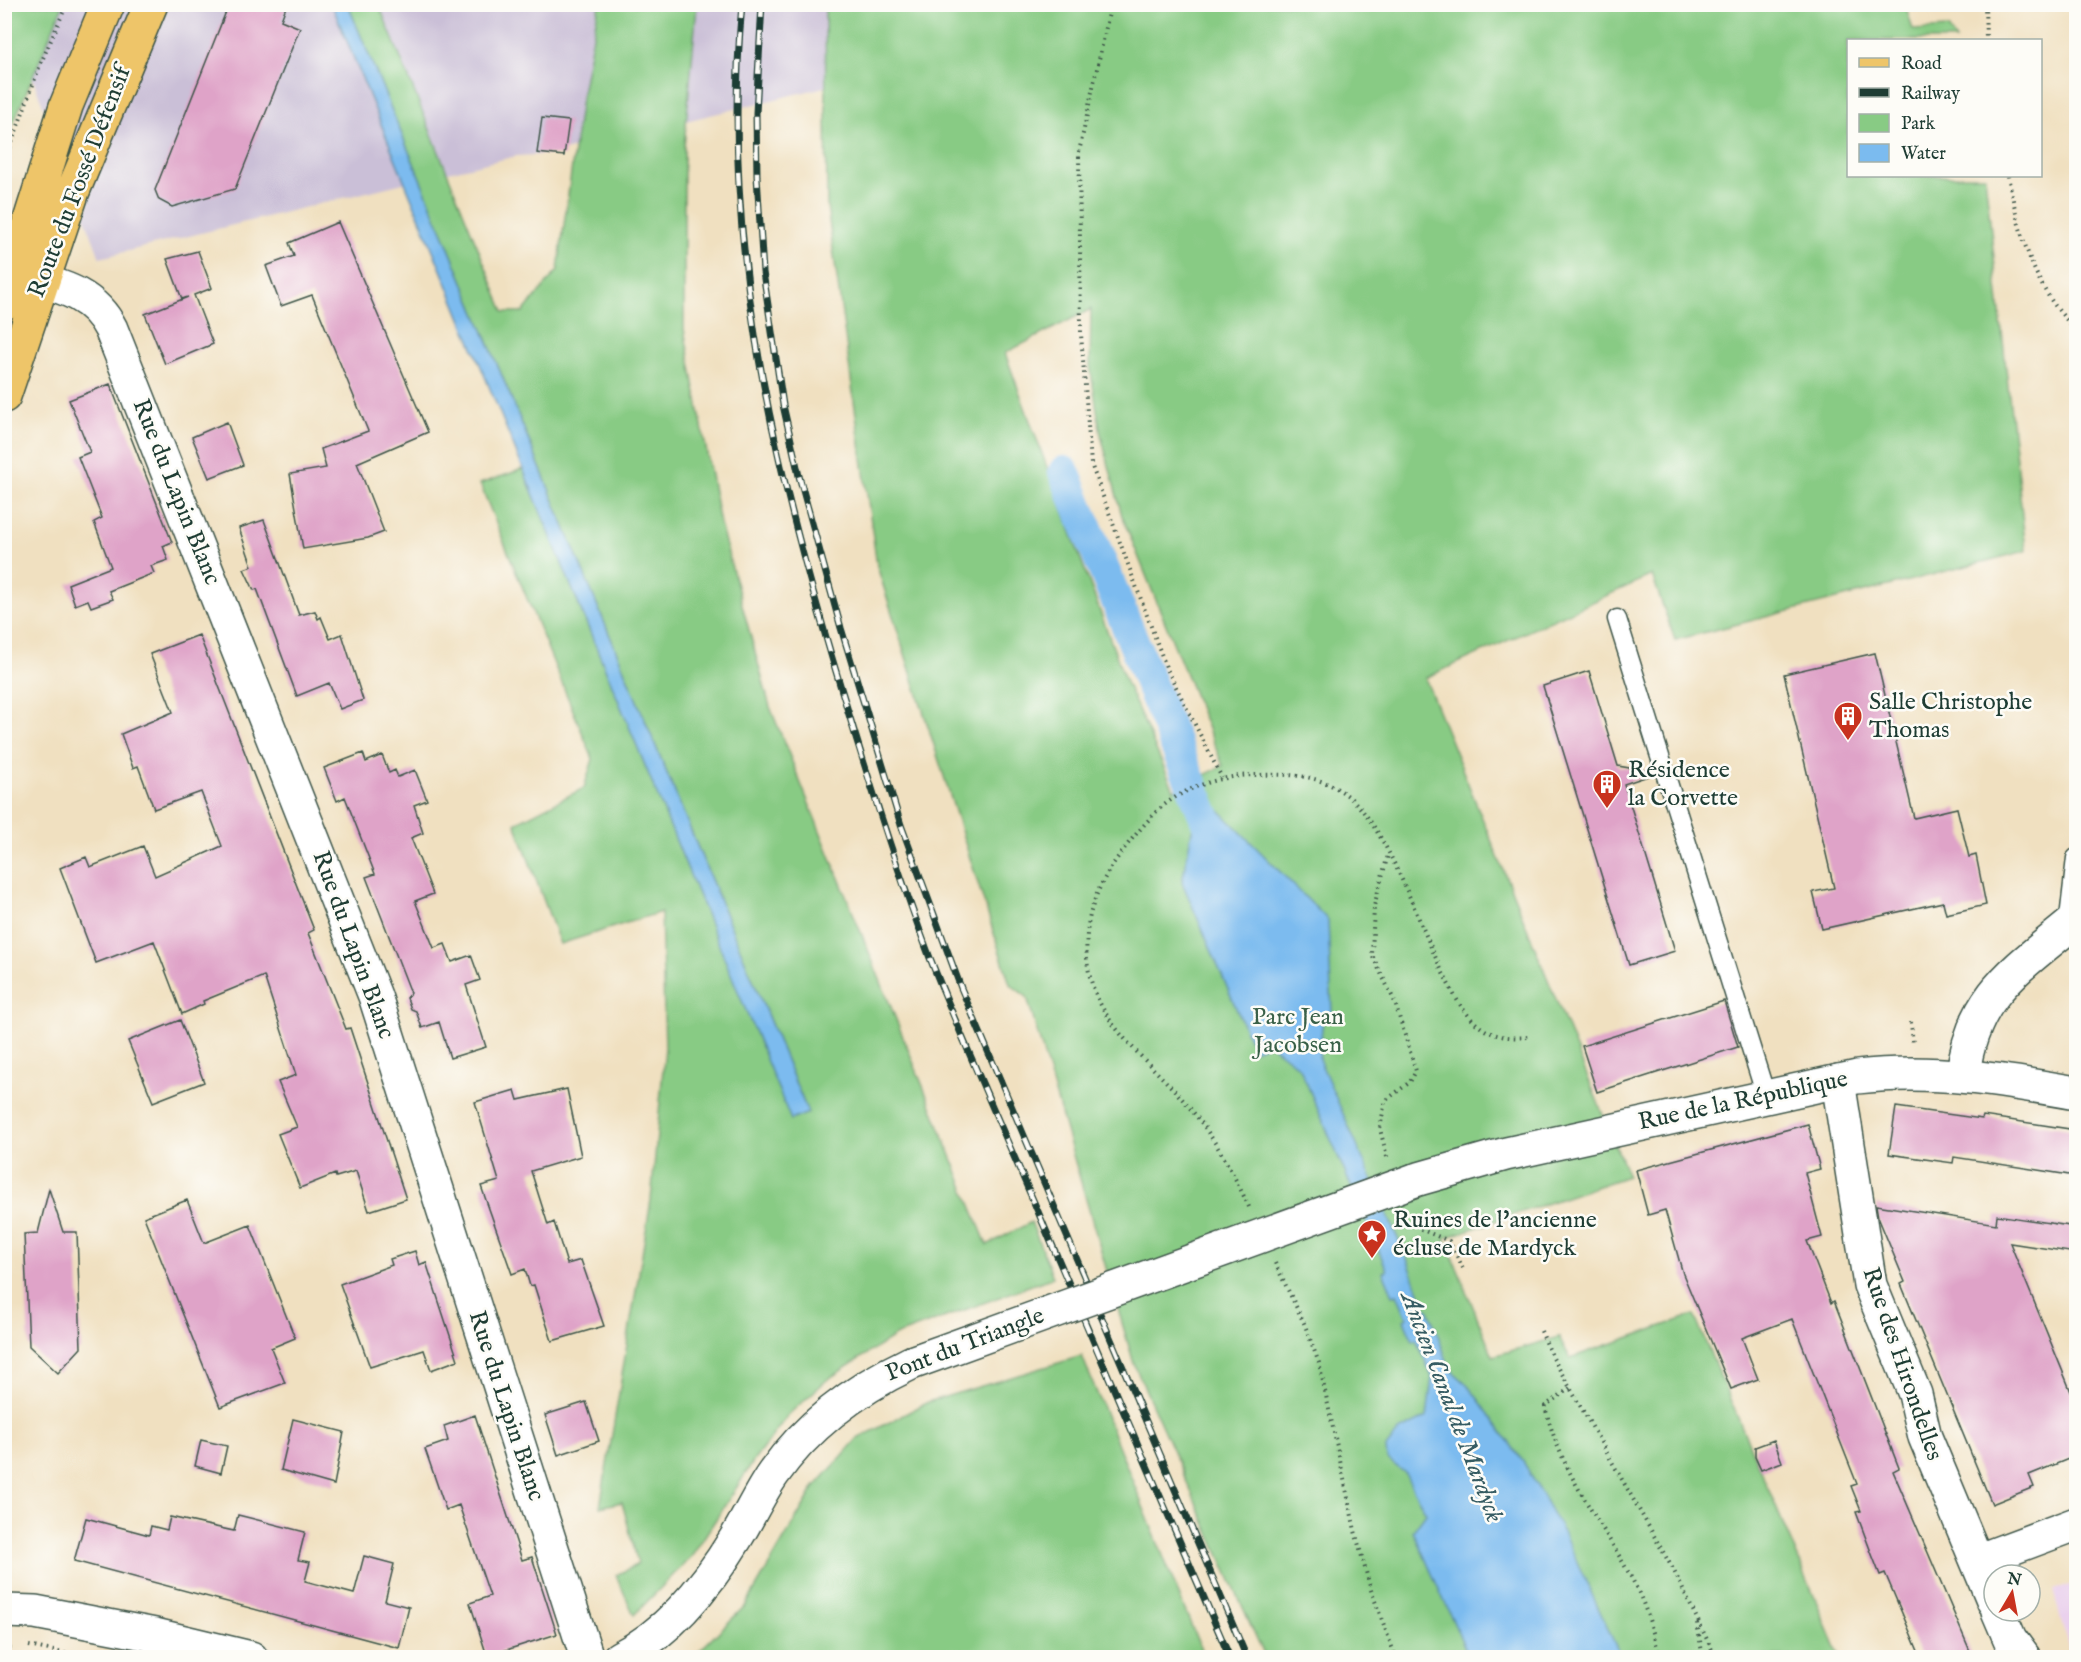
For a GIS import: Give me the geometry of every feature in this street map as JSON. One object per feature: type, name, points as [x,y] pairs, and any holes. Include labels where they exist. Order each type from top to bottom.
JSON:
[{"type":"main road","name":"Route du Fossé Défensif","points":[[4,396],[16,282],[66,106],[108,4]]},
{"type":"main road","name":"Route du Fossé Défensif","points":[[16,282],[73,191],[151,4]]},
{"type":"street","name":"Rue du Lapin Blanc","points":[[16,282],[84,296],[97,306],[111,329],[368,978],[587,1658]]},
{"type":"street","points":[[1963,1074],[1970,1034],[1983,1007],[2000,986],[2072,924]]},
{"type":"street","name":"Rue de la République","points":[[1404,1185],[1506,1154],[1838,1081],[1895,1073],[1963,1074],[2076,1093]]},
{"type":"street","name":"Rue des Hirondelles","points":[[1838,1081],[1870,1286],[1915,1394],[1925,1437],[1982,1573]]},
{"type":"street","name":"Pont du Triangle","points":[[619,1658],[652,1636],[699,1591],[737,1536],[772,1475],[809,1431],[837,1406],[874,1381],[911,1364],[1404,1185]]},
{"type":"street","points":[[1977,1561],[2076,1524]]},
{"type":"street","points":[[4,1601],[20,1612],[178,1639],[251,1658]]},
{"type":"street","points":[[2003,1623],[2010,1639],[2024,1658]]},
{"type":"lane","points":[[1617,619],[1766,1096]]},
{"type":"lane","points":[[2072,924],[2076,858]]},
{"type":"path","points":[[4,165],[40,65],[67,4]]},
{"type":"path","points":[[1111,4],[1079,152],[1081,334],[1091,464],[1166,667],[1222,778]]},
{"type":"path","points":[[1985,4],[1986,39]]},
{"type":"path","points":[[2008,177],[2026,247],[2043,289],[2053,305],[2076,329]]},
{"type":"path","points":[[1178,796],[1212,781],[1242,775],[1291,774],[1326,783],[1342,792],[1361,807],[1380,834],[1433,954],[1465,1010],[1486,1031],[1512,1038],[1529,1037]]},
{"type":"path","points":[[1388,854],[1374,906],[1372,956],[1394,1000],[1416,1071],[1410,1082],[1385,1101],[1380,1129],[1420,1229],[1449,1241],[1463,1268]]},
{"type":"path","points":[[1541,1331],[1570,1388],[1674,1571],[1716,1658]]},
{"type":"path","points":[[1570,1388],[1545,1406],[1555,1446],[1583,1499],[1632,1580],[1660,1658]]},
{"type":"path","points":[[1695,1617],[1703,1658]]},
{"type":"path","points":[[4,1649],[18,1645],[30,1646],[88,1658]]},
{"type":"shaded area","points":[[5,4],[1043,5],[886,72],[551,154],[517,156],[448,172],[100,258]]},
{"type":"shaded area","points":[[2076,1583],[2076,1657],[2071,1657],[2053,1590]]},
{"type":"green space","name":"Parc Jean Jacobsen","points":[[1905,4],[1913,30],[1948,28],[1955,39],[1847,39],[1847,177],[1985,177],[2026,551],[1675,640],[1652,575],[1425,678],[1628,1176],[1445,1238],[1493,1356],[1559,1337],[1570,1358],[1694,1315],[1840,1657],[1265,1657],[1134,1364],[1027,997],[1010,984],[877,566],[827,206],[825,5]],"holes":[[[1091,309],[1090,366],[1101,435],[1122,516],[1223,766],[1174,790],[1126,682],[1005,353]]]},
{"type":"green space","points":[[4,5],[63,5],[5,143],[4,29],[9,27]]},
{"type":"green space","points":[[348,5],[379,5],[504,312],[523,312],[558,270],[581,98],[599,5],[697,5],[684,147],[684,329],[720,524],[770,707],[987,1245],[1031,1222],[1053,1277],[895,1336],[828,1379],[788,1415],[755,1459],[692,1556],[634,1615],[616,1575],[638,1564],[622,1502],[600,1507],[651,1200],[665,1047],[661,912],[560,944],[515,823],[584,788],[593,759],[480,484],[523,469],[791,1119],[808,1113]]},
{"type":"green space","points":[[1082,1356],[1204,1657],[693,1657],[746,1605],[814,1488],[857,1439],[928,1402]]},
{"type":"water","points":[[332,5],[348,5],[808,1113],[791,1120]]},
{"type":"water","name":"Ancien Canal de Mardyck","points":[[1201,792],[1328,920],[1332,1014],[1323,1018],[1319,1059],[1409,1264],[1425,1309],[1428,1308],[1450,1369],[1468,1385],[1524,1463],[1564,1534],[1621,1657],[1469,1657],[1413,1531],[1426,1513],[1404,1472],[1387,1459],[1386,1448],[1399,1431],[1427,1417],[1432,1377],[1416,1339],[1413,1341],[1404,1320],[1407,1318],[1397,1294],[1393,1295],[1383,1272],[1387,1270],[1300,1068],[1269,1044],[1254,1050],[1182,882],[1197,805],[1193,796]]},
{"type":"building","points":[[229,4],[287,4],[281,20],[300,28],[235,189],[172,207],[159,200],[155,190]]},
{"type":"building","points":[[542,118],[569,121],[564,156],[537,153]]},
{"type":"building","points":[[338,222],[428,432],[357,463],[384,532],[368,538],[303,549],[290,474],[326,468],[321,449],[368,431],[312,295],[281,306],[266,266],[294,256],[289,243]]},
{"type":"building","points":[[198,251],[212,288],[194,295],[213,344],[165,364],[145,314],[188,297],[182,299],[167,259]]},
{"type":"building","points":[[110,384],[172,542],[163,546],[168,560],[151,566],[154,573],[109,591],[113,599],[91,607],[88,600],[75,605],[68,584],[111,567],[94,522],[102,518],[78,457],[90,452],[69,400]]},
{"type":"building","points":[[227,422],[243,465],[209,478],[192,437]]},
{"type":"building","points":[[264,520],[299,615],[315,611],[318,619],[321,617],[330,639],[342,634],[363,700],[340,709],[329,683],[297,696],[257,589],[254,590],[244,569],[252,566],[239,528]]},
{"type":"building","points":[[199,635],[314,930],[308,933],[346,1029],[350,1028],[406,1199],[369,1211],[356,1171],[336,1177],[335,1174],[300,1188],[278,1134],[297,1127],[278,1082],[296,1075],[264,976],[203,1001],[204,1004],[182,1014],[154,941],[96,963],[60,868],[86,857],[90,867],[143,846],[155,876],[222,846],[201,792],[154,809],[138,766],[133,768],[121,734],[173,712],[150,654]]},
{"type":"building","name":"Salle Christophe Thomas","points":[[1875,653],[1914,818],[1957,808],[1969,857],[1976,855],[1986,905],[1946,914],[1943,902],[1822,929],[1813,892],[1834,888],[1784,674]]},
{"type":"building","name":"Résidence la Corvette","points":[[1589,671],[1618,766],[1654,774],[1624,784],[1675,951],[1629,965],[1543,686]]},
{"type":"building","points":[[363,753],[366,762],[382,755],[389,773],[395,770],[398,777],[415,770],[427,800],[414,805],[423,833],[411,838],[433,894],[415,901],[434,948],[445,944],[452,962],[471,955],[480,980],[466,985],[486,1047],[450,1058],[439,1022],[422,1028],[416,1011],[411,1009],[407,998],[411,993],[366,877],[375,874],[345,797],[337,801],[324,768]]},
{"type":"building","points":[[1724,1001],[1738,1047],[1597,1092],[1582,1046]]},
{"type":"building","points":[[180,1020],[204,1082],[153,1102],[128,1041]]},
{"type":"building","points":[[567,1089],[581,1156],[531,1171],[548,1225],[554,1222],[567,1264],[581,1260],[604,1326],[552,1341],[534,1285],[530,1286],[525,1269],[512,1274],[481,1186],[499,1181],[475,1102],[515,1090],[518,1100]]},
{"type":"building","points":[[1896,1107],[1982,1119],[1983,1116],[2076,1130],[2076,1176],[1954,1157],[1953,1163],[1889,1154]]},
{"type":"building","points":[[1808,1124],[1820,1169],[1805,1173],[1822,1237],[1807,1241],[1831,1303],[1834,1301],[1899,1468],[1893,1471],[1973,1658],[1921,1658],[1885,1573],[1880,1575],[1871,1552],[1856,1512],[1861,1511],[1851,1486],[1857,1484],[1792,1319],[1742,1338],[1758,1379],[1731,1389],[1683,1274],[1665,1210],[1648,1215],[1636,1170]]},
{"type":"building","points":[[49,1189],[63,1232],[77,1232],[81,1348],[58,1373],[29,1346],[24,1234],[38,1233]]},
{"type":"building","points":[[187,1200],[204,1243],[250,1225],[295,1338],[271,1348],[285,1383],[220,1407],[144,1217]]},
{"type":"building","points":[[1876,1205],[1996,1224],[1997,1215],[2076,1227],[2076,1253],[2010,1243],[2076,1404],[2076,1456],[2029,1475],[2034,1487],[1992,1504],[1901,1284],[1905,1282],[1878,1217]]},
{"type":"building","points":[[415,1251],[419,1265],[426,1262],[458,1360],[431,1370],[424,1350],[370,1367],[340,1284],[392,1265],[390,1259]]},
{"type":"building","points":[[586,1402],[599,1441],[558,1455],[545,1415]]},
{"type":"building","points":[[475,1415],[522,1560],[532,1557],[557,1634],[487,1656],[470,1603],[490,1596],[459,1505],[446,1510],[425,1449],[448,1441],[444,1426]]},
{"type":"building","points":[[293,1419],[344,1432],[334,1485],[281,1470]]},
{"type":"building","points":[[201,1440],[227,1446],[221,1473],[195,1466]]},
{"type":"building","points":[[1774,1440],[1782,1462],[1761,1470],[1755,1457],[1755,1447]]},
{"type":"building","points":[[238,1515],[305,1532],[298,1560],[310,1562],[305,1581],[354,1594],[364,1556],[394,1564],[385,1601],[409,1607],[399,1648],[74,1561],[86,1518],[149,1535],[151,1526],[167,1530],[170,1517],[234,1531]]},
{"type":"waterway","points":[[1064,472],[1212,834]]},
{"type":"railway","points":[[742,4],[737,89],[738,173],[744,255],[755,336],[788,496],[832,658],[878,809],[930,958],[1230,1658]]},
{"type":"railway","points":[[762,4],[756,113],[763,272],[783,405],[799,476],[841,628],[901,825],[961,988],[1247,1658]]},
{"type":"place","name":"Salle Christophe Thomas","points":[[1848,742]]},
{"type":"place","name":"Résidence la Corvette","points":[[1607,810]]},
{"type":"place","name":"Ruines de l'ancienne écluse de Mardyck","points":[[1372,1260]]}]
